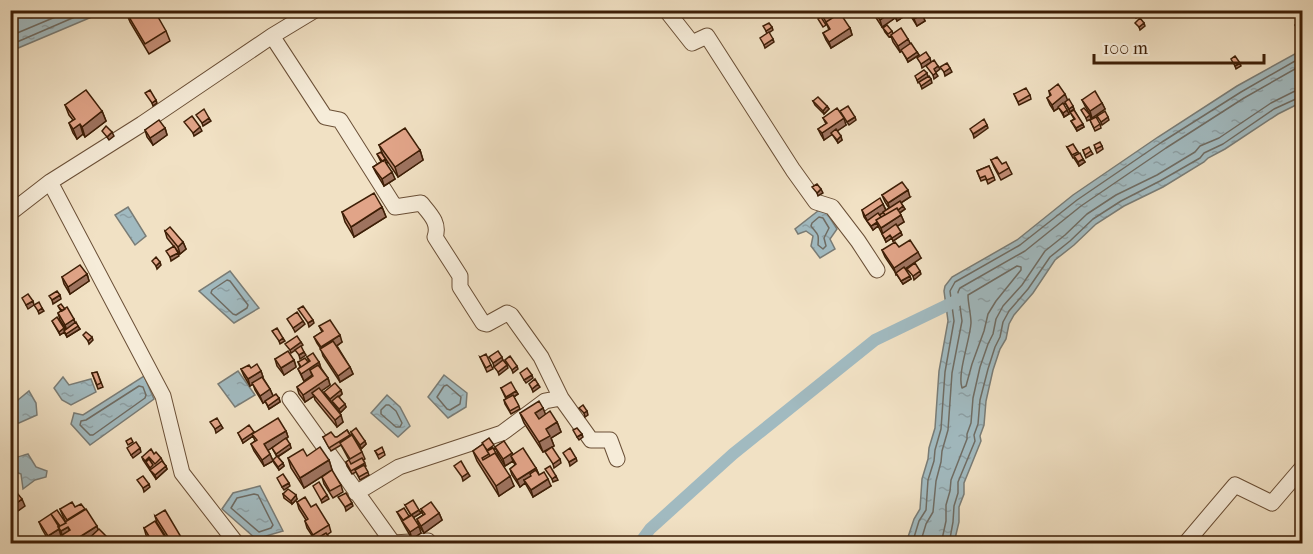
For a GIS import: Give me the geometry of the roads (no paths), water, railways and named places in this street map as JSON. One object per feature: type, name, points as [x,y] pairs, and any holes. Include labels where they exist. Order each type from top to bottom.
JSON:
[{"type":"street","points":[[10,213],[50,182],[315,10]]},
{"type":"street","points":[[666,10],[692,44],[706,36],[816,202],[832,207],[877,270]]},
{"type":"street","points":[[272,36],[325,117],[340,120],[395,207],[421,203],[434,219],[437,229],[435,237],[460,276],[460,287],[483,323],[487,324],[507,313],[511,315],[541,357],[561,398],[591,440],[610,440],[617,459]]},
{"type":"street","points":[[50,182],[163,396],[182,473],[237,543]]},
{"type":"street","points":[[356,493],[399,467],[502,433],[545,401],[561,398]]},
{"type":"street","points":[[290,399],[393,543],[428,541],[430,543]]},
{"type":"street","points":[[1185,543],[1235,484],[1272,503],[1302,468]]},
{"type":"water","points":[[11,10],[106,10],[106,11],[11,51]]},
{"type":"water","points":[[1302,50],[1302,102],[1278,114],[1163,187],[1124,206],[1096,224],[1055,260],[1033,293],[1014,315],[1000,349],[986,401],[981,441],[964,483],[964,494],[959,507],[959,522],[954,543],[906,543],[920,509],[922,479],[935,428],[939,371],[948,321],[944,291],[952,277],[1017,240],[1073,195],[1158,137],[1237,86]]},
{"type":"water","points":[[128,207],[146,236],[135,245],[115,215]]},
{"type":"water","points":[[823,207],[837,229],[830,239],[835,249],[820,258],[811,246],[813,236],[806,231],[798,234],[795,229]]},
{"type":"water","points":[[230,271],[259,308],[234,323],[199,291]]},
{"type":"water","points":[[238,371],[255,395],[235,407],[218,384]]},
{"type":"water","points":[[444,375],[467,393],[466,407],[448,418],[428,397]]},
{"type":"water","points":[[144,376],[154,399],[90,445],[71,424],[74,413],[83,415]]},
{"type":"water","points":[[63,377],[69,385],[91,379],[96,392],[71,405],[62,400],[54,388]]},
{"type":"water","points":[[29,391],[36,403],[37,415],[19,423],[11,423],[16,418],[13,415],[13,404]]},
{"type":"water","points":[[387,395],[400,407],[410,426],[398,437],[371,413]]},
{"type":"water","points":[[28,454],[36,467],[47,471],[46,477],[35,480],[23,489],[21,474],[11,470],[11,465],[15,458]]},
{"type":"water","points":[[260,486],[283,531],[256,539],[222,509],[233,493]]},
{"type":"waterway","points":[[639,544],[650,529],[733,454],[875,340],[960,299]]}]
